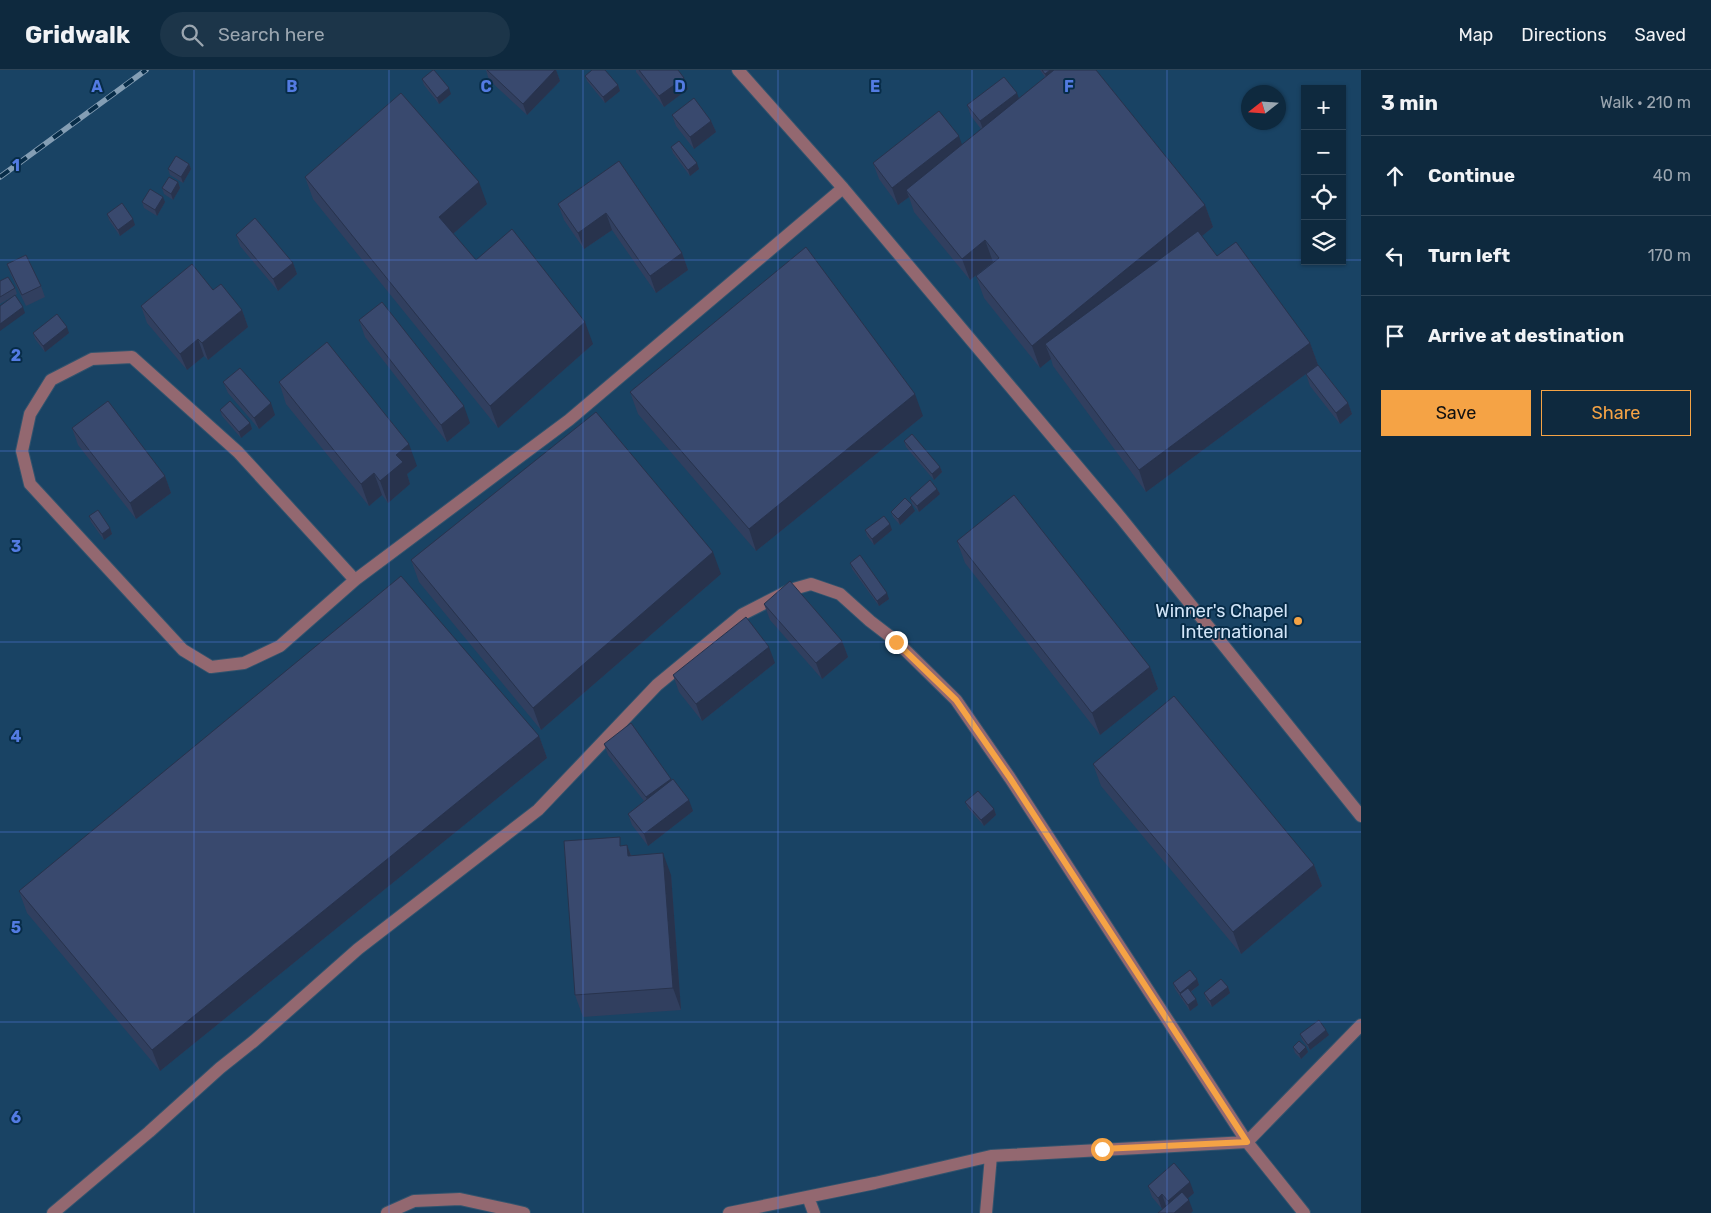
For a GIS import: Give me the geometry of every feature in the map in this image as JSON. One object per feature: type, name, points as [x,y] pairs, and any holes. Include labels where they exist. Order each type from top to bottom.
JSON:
[{"type":"street","points":[[738,70],[843,188],[1121,518],[1361,816]]},
{"type":"street","points":[[356,580],[238,452],[132,357],[92,359],[50,380],[30,414],[22,451],[30,484],[183,650],[211,667],[244,663],[280,646],[356,580],[569,420],[843,188]]},
{"type":"street","points":[[53,1213],[142,1138],[358,949],[538,810],[657,685],[743,614],[790,590],[811,584],[840,594],[896,642],[956,700],[1010,778],[1247,1142],[1304,1213]]},
{"type":"street","points":[[729,1213],[991,1156],[1247,1142],[1361,1025]]},
{"type":"street","points":[[986,1213],[991,1156]]},
{"type":"street","points":[[808,1197],[814,1213]]},
{"type":"street","points":[[387,1213],[414,1202],[460,1199],[524,1213]]},
{"type":"shaded area","points":[[0,70],[1361,70],[1361,1213],[0,1213]]},
{"type":"building","points":[[433,70],[449,88],[437,98],[422,79]]},
{"type":"building","points":[[487,70],[555,70],[523,104]]},
{"type":"building","points":[[592,70],[605,70],[618,85],[603,97],[585,76]]},
{"type":"building","points":[[639,70],[678,70],[684,78],[659,96]]},
{"type":"building","points":[[1042,70],[1050,70],[1045,74]]},
{"type":"building","points":[[1054,70],[1096,70],[1205,205],[1032,346],[976,276],[999,258],[985,240],[962,259],[906,190]]},
{"type":"building","points":[[1004,77],[1017,93],[980,121],[967,105]]},
{"type":"building","points":[[401,93],[479,182],[439,217],[476,260],[512,229],[585,322],[490,406],[305,177]]},
{"type":"building","points":[[694,98],[711,121],[690,137],[672,115]]},
{"type":"building","points":[[939,111],[959,136],[892,188],[873,163]]},
{"type":"building","points":[[679,141],[697,163],[688,170],[671,147]]},
{"type":"building","points":[[176,156],[189,164],[181,177],[168,169]]},
{"type":"building","points":[[619,161],[682,253],[650,276],[606,213],[578,233],[558,204]]},
{"type":"building","points":[[169,177],[178,182],[171,194],[162,188]]},
{"type":"building","points":[[150,189],[163,197],[155,210],[142,202]]},
{"type":"building","points":[[122,203],[133,219],[118,230],[107,214]]},
{"type":"building","points":[[255,218],[293,263],[273,279],[236,235]]},
{"type":"building","points":[[1198,231],[1217,256],[1236,242],[1310,343],[1139,470],[1045,344]]},
{"type":"building","points":[[806,247],[915,394],[749,529],[630,392]]},
{"type":"building","points":[[26,255],[41,286],[22,295],[7,264]]},
{"type":"building","points":[[192,264],[213,290],[221,284],[242,310],[202,343],[198,339],[180,354],[141,306]]},
{"type":"building","points":[[8,277],[15,288],[0,297],[0,281]]},
{"type":"building","points":[[15,295],[23,307],[0,324],[0,306]]},
{"type":"building","points":[[382,302],[464,406],[441,425],[359,320]]},
{"type":"building","points":[[57,314],[67,327],[43,346],[33,333]]},
{"type":"building","points":[[327,342],[409,444],[396,455],[403,462],[380,481],[374,473],[361,484],[279,382]]},
{"type":"building","points":[[1318,365],[1348,403],[1336,413],[1306,374]]},
{"type":"building","points":[[240,368],[271,403],[254,418],[223,382]]},
{"type":"building","points":[[108,401],[165,476],[130,503],[72,428]]},
{"type":"building","points":[[230,401],[250,423],[239,432],[220,410]]},
{"type":"building","points":[[596,412],[713,552],[533,708],[411,560]]},
{"type":"building","points":[[912,434],[940,467],[932,474],[904,441]]},
{"type":"building","points":[[930,480],[937,489],[917,506],[910,498]]},
{"type":"building","points":[[1014,495],[1150,667],[1092,713],[957,541]]},
{"type":"building","points":[[905,498],[912,505],[898,519],[891,512]]},
{"type":"building","points":[[98,510],[110,528],[102,534],[89,516]]},
{"type":"building","points":[[884,516],[890,524],[872,539],[865,530]]},
{"type":"building","points":[[860,555],[887,593],[877,601],[850,563]]},
{"type":"building","points":[[401,576],[539,736],[152,1050],[19,891]]},
{"type":"building","points":[[790,581],[842,641],[816,663],[764,604]]},
{"type":"building","points":[[746,617],[769,647],[696,704],[673,675]]},
{"type":"building","points":[[1174,696],[1314,865],[1233,932],[1093,764]]},
{"type":"building","points":[[631,723],[671,779],[646,797],[604,744]]},
{"type":"building","points":[[673,779],[689,800],[644,834],[628,814]]},
{"type":"building","points":[[978,791],[994,809],[981,820],[965,802]]},
{"type":"building","points":[[620,837],[620,846],[627,845],[628,856],[663,853],[673,988],[575,995],[564,841]]},
{"type":"building","points":[[1190,970],[1197,979],[1180,993],[1173,983]]},
{"type":"building","points":[[1221,979],[1228,987],[1210,1001],[1204,993]]},
{"type":"building","points":[[1188,988],[1196,999],[1188,1005],[1180,994]]},
{"type":"building","points":[[1319,1020],[1326,1030],[1308,1045],[1300,1034]]},
{"type":"building","points":[[1299,1041],[1306,1047],[1299,1054],[1293,1047]]},
{"type":"building","points":[[1174,1163],[1190,1182],[1168,1201],[1162,1194],[1158,1198],[1148,1186]]},
{"type":"building","points":[[1182,1192],[1189,1200],[1174,1213],[1158,1213]]},
{"type":"railway","points":[[0,177],[146,70]]},
{"type":"place","name":"Winner's Chapel International","points":[[1298,621]]},
{"type":"route","points":[[896,642],[956,700],[1010,778],[1247,1142],[1102,1149]]}]
